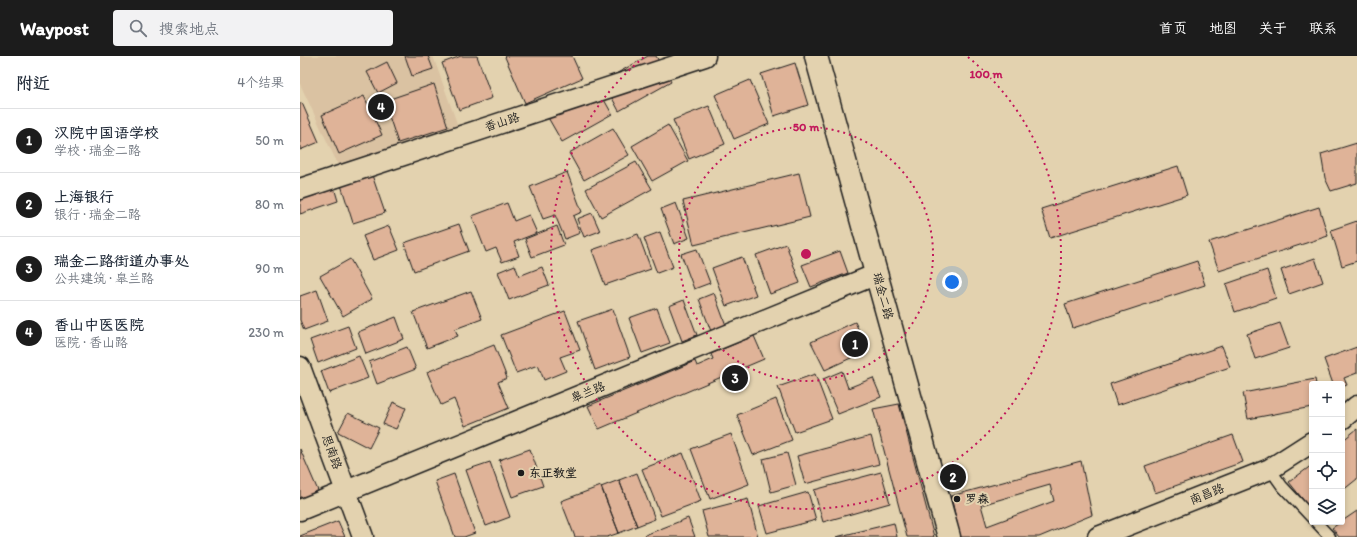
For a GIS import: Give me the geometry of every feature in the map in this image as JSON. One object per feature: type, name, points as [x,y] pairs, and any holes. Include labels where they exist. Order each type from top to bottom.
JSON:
[{"type":"main road","name":"瑞金二路","points":[[816,56],[949,537]]},
{"type":"street","name":"香山路","points":[[300,189],[705,56]]},
{"type":"street","name":"皋兰路","points":[[300,510],[877,274]]},
{"type":"street","name":"思南路","points":[[300,367],[363,537]]},
{"type":"street","points":[[1344,417],[1357,406]]},
{"type":"street","name":"南昌路","points":[[1098,537],[1270,469],[1309,444]]},
{"type":"lane","points":[[1270,469],[1282,486],[1309,515]]},
{"type":"lane","points":[[1319,525],[1330,537]]},
{"type":"shaded area","points":[[300,56],[433,56],[459,129],[340,169],[300,84]]},
{"type":"building","points":[[405,56],[428,56],[433,69],[412,76]]},
{"type":"building","points":[[461,56],[477,56],[492,98],[459,110],[442,63]]},
{"type":"building","points":[[572,56],[582,78],[525,103],[505,57]]},
{"type":"building","points":[[648,56],[656,56],[671,82],[619,111],[603,81]]},
{"type":"building","points":[[387,62],[397,83],[378,93],[367,72]]},
{"type":"building","points":[[795,63],[808,105],[774,116],[761,74]]},
{"type":"building","points":[[750,80],[769,124],[734,139],[715,95]]},
{"type":"building","points":[[434,84],[448,127],[398,143],[384,101]]},
{"type":"building","points":[[597,87],[612,114],[562,142],[546,114]]},
{"type":"building","points":[[364,96],[382,135],[339,154],[322,115]]},
{"type":"building","points":[[302,103],[319,142],[300,150],[300,104]]},
{"type":"building","points":[[709,106],[725,144],[689,159],[673,120]]},
{"type":"building","points":[[668,125],[688,161],[652,181],[632,146]]},
{"type":"building","points":[[613,128],[629,155],[584,180],[569,153]]},
{"type":"building","points":[[1357,143],[1357,183],[1331,191],[1325,178],[1321,154]]},
{"type":"building","points":[[636,162],[652,189],[601,217],[586,189]]},
{"type":"building","points":[[1178,166],[1187,195],[1050,238],[1041,209]]},
{"type":"building","points":[[567,172],[582,212],[573,216],[580,233],[565,239],[555,215],[543,219],[530,187]]},
{"type":"building","points":[[799,173],[810,217],[694,245],[683,201]]},
{"type":"building","points":[[372,175],[385,213],[353,223],[341,185]]},
{"type":"building","points":[[333,184],[338,201],[300,214],[300,195]]},
{"type":"building","points":[[507,203],[514,221],[529,215],[537,233],[514,242],[519,256],[502,262],[496,248],[486,252],[472,216]]},
{"type":"building","points":[[676,203],[689,238],[674,244],[661,209]]},
{"type":"building","points":[[1319,207],[1328,236],[1219,271],[1209,242]]},
{"type":"building","points":[[592,213],[600,231],[584,237],[577,219]]},
{"type":"building","points":[[1357,221],[1357,261],[1342,266],[1331,230]]},
{"type":"building","points":[[459,224],[469,251],[414,271],[404,243]]},
{"type":"building","points":[[389,226],[399,250],[373,260],[363,236]]},
{"type":"building","points":[[557,226],[564,245],[532,257],[525,239]]},
{"type":"building","points":[[660,232],[673,267],[657,273],[644,238]]},
{"type":"building","points":[[638,234],[651,269],[605,285],[592,250]]},
{"type":"building","points":[[786,244],[800,283],[770,294],[756,255]]},
{"type":"building","points":[[697,249],[710,283],[694,289],[681,254]]},
{"type":"building","points":[[840,251],[848,273],[811,287],[802,265]]},
{"type":"building","points":[[742,257],[756,295],[726,306],[712,268]]},
{"type":"building","points":[[1315,258],[1323,282],[1289,294],[1281,270]]},
{"type":"building","points":[[350,259],[372,299],[343,316],[320,276]]},
{"type":"building","points":[[1197,261],[1205,285],[1073,328],[1065,304]]},
{"type":"building","points":[[515,265],[519,276],[542,267],[549,285],[509,300],[498,272]]},
{"type":"building","points":[[1267,270],[1276,298],[1235,312],[1226,284]]},
{"type":"building","points":[[317,290],[328,321],[304,330],[300,320],[300,296]]},
{"type":"building","points":[[471,291],[482,319],[455,329],[458,336],[427,348],[413,312]]},
{"type":"building","points":[[714,293],[727,328],[712,334],[699,299]]},
{"type":"building","points":[[684,300],[697,335],[682,341],[669,306]]},
{"type":"building","points":[[657,308],[670,343],[642,353],[629,318]]},
{"type":"building","points":[[613,309],[630,357],[595,370],[578,321]]},
{"type":"building","points":[[565,311],[580,350],[560,357],[566,371],[544,380],[538,365],[516,373],[501,335]]},
{"type":"building","points":[[396,317],[404,339],[366,354],[358,332]]},
{"type":"building","points":[[855,322],[868,350],[825,370],[811,342]]},
{"type":"building","points":[[1280,323],[1289,348],[1255,359],[1247,334]]},
{"type":"building","points":[[348,326],[356,348],[318,363],[310,340]]},
{"type":"building","points":[[754,336],[764,359],[599,429],[588,406],[695,361],[697,366],[713,359],[711,354]]},
{"type":"building","points":[[494,345],[507,378],[498,382],[509,408],[465,426],[454,399],[441,405],[427,372]]},
{"type":"building","points":[[1222,346],[1230,367],[1117,405],[1110,384]]},
{"type":"building","points":[[407,347],[416,369],[377,384],[369,362]]},
{"type":"building","points":[[1357,347],[1357,373],[1344,378],[1347,385],[1345,386],[1345,381],[1332,381],[1324,359]]},
{"type":"building","points":[[359,356],[368,378],[329,393],[321,371]]},
{"type":"building","points":[[842,371],[848,388],[873,378],[881,397],[838,414],[823,379]]},
{"type":"building","points":[[815,374],[832,419],[795,432],[778,387]]},
{"type":"building","points":[[1315,379],[1315,381],[1309,381],[1309,408],[1248,419],[1243,393]]},
{"type":"building","points":[[776,399],[792,440],[753,455],[737,415]]},
{"type":"building","points":[[393,402],[406,408],[396,429],[383,424]]},
{"type":"building","points":[[899,404],[934,537],[907,537],[873,409]]},
{"type":"building","points":[[348,413],[379,428],[369,448],[338,432]]},
{"type":"building","points":[[1357,429],[1357,479],[1345,489],[1345,453],[1345,439]]},
{"type":"building","points":[[731,434],[749,484],[710,499],[691,449]]},
{"type":"building","points":[[1233,435],[1243,462],[1155,493],[1145,466]]},
{"type":"building","points":[[871,436],[879,464],[805,484],[797,456]]},
{"type":"building","points":[[300,449],[319,493],[300,501]]},
{"type":"building","name":"东正教堂","points":[[530,449],[543,486],[512,497],[499,460]]},
{"type":"building","points":[[683,453],[701,501],[661,516],[642,469]]},
{"type":"building","points":[[787,453],[796,485],[771,492],[763,459]]},
{"type":"building","points":[[1081,461],[1092,515],[1039,537],[960,537],[951,496]],"holes":[[[1050,485],[1054,501],[987,526],[981,505]]]},
{"type":"building","points":[[490,462],[510,517],[486,526],[466,470]]},
{"type":"building","points":[[1309,467],[1309,507],[1289,482]]},
{"type":"building","points":[[881,472],[890,503],[823,522],[814,490]]},
{"type":"building","points":[[637,473],[655,519],[637,526],[619,480]]},
{"type":"building","points":[[454,474],[475,533],[464,537],[455,537],[435,481]]},
{"type":"building","points":[[619,480],[637,526],[619,533],[601,487]]},
{"type":"building","points":[[601,486],[619,533],[607,537],[575,537],[561,501]]},
{"type":"building","points":[[808,492],[816,520],[767,533],[759,506]]},
{"type":"building","points":[[748,499],[758,537],[709,537],[702,511]]},
{"type":"building","points":[[1357,511],[1357,537],[1339,537],[1332,528],[1336,525],[1345,525],[1345,519]]},
{"type":"building","points":[[688,518],[695,537],[646,537],[645,535]]},
{"type":"building","points":[[338,521],[345,537],[300,537],[300,536]]},
{"type":"building","points":[[894,523],[897,537],[836,537]]},
{"type":"place","name":"香山中医医院","points":[[381,107]]},
{"type":"place","name":"汉院中国语学校","points":[[855,344]]},
{"type":"place","name":"瑞金二路街道办事处","points":[[735,378]]},
{"type":"place","name":"东正教堂","points":[[521,473]]},
{"type":"place","name":"上海银行","points":[[953,477]]},
{"type":"place","name":"罗森","points":[[957,499]]}]
